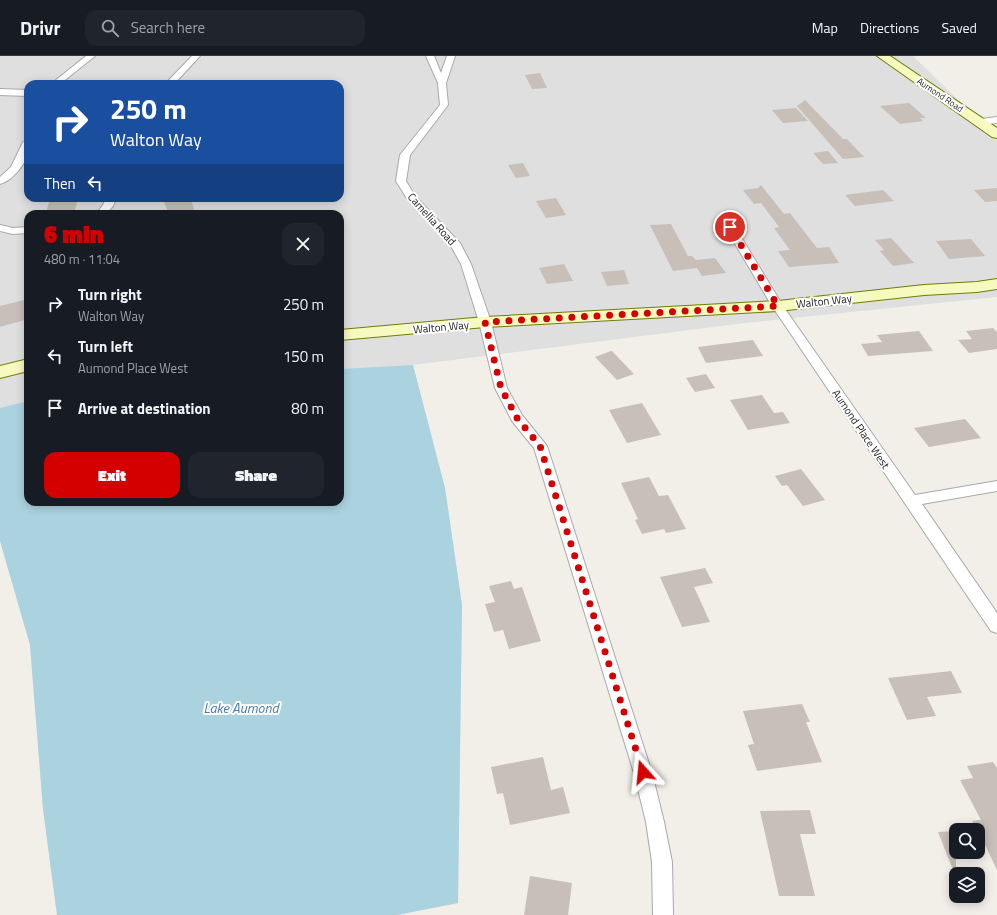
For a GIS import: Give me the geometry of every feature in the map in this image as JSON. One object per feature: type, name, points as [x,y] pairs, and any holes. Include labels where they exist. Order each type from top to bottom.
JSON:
[{"type":"main road","name":"Aumond Road","points":[[883,56],[997,134]]},
{"type":"main road","name":"Walton Way","points":[[344,336],[485,322],[778,306],[924,290],[977,287],[997,284]]},
{"type":"main road","points":[[0,372],[24,366]]},
{"type":"street","points":[[60,80],[91,56]]},
{"type":"street","points":[[172,80],[196,56]]},
{"type":"street","name":"Camellia Road","points":[[430,56],[442,83],[444,105],[405,155],[402,181],[411,198],[456,245],[466,264],[485,322],[501,388],[517,418],[540,446],[643,772],[655,822],[662,862],[663,915]]},
{"type":"street","points":[[442,83],[451,56]]},
{"type":"street","points":[[0,92],[24,92]]},
{"type":"street","points":[[981,122],[997,120]]},
{"type":"street","points":[[0,181],[15,169],[24,150]]},
{"type":"street","name":"Aumond Place West","points":[[730,227],[778,306],[997,626]]},
{"type":"street","points":[[0,228],[13,231],[24,230]]},
{"type":"street","points":[[910,501],[997,486]]},
{"type":"shaded area","points":[[0,56],[913,56],[959,101],[997,134],[997,297],[745,323],[413,365],[445,488],[462,605],[458,903],[397,915],[57,915],[43,809],[30,645],[0,541]]},
{"type":"water","name":"Lake Aumond","points":[[413,365],[445,488],[462,605],[458,903],[397,915],[57,915],[43,809],[30,645],[0,541],[0,408],[24,402],[24,506],[344,506],[344,369]]},
{"type":"building","points":[[540,73],[547,88],[532,89],[525,75]]},
{"type":"building","points":[[805,100],[843,139],[847,139],[864,157],[843,159],[797,106]]},
{"type":"building","points":[[909,103],[926,118],[920,118],[923,121],[900,124],[880,106]]},
{"type":"building","points":[[796,108],[808,121],[783,123],[772,110]]},
{"type":"building","points":[[828,151],[838,163],[823,164],[813,153]]},
{"type":"building","points":[[523,163],[530,176],[516,178],[508,165]]},
{"type":"building","points":[[761,185],[784,214],[790,213],[817,248],[829,247],[839,263],[789,267],[778,251],[790,250],[774,228],[779,227],[761,203],[754,204],[743,190],[758,188]]},
{"type":"building","points":[[997,188],[997,201],[985,202],[974,190]]},
{"type":"building","points":[[883,190],[894,201],[855,206],[845,195]]},
{"type":"building","points":[[556,198],[566,215],[546,218],[536,201]]},
{"type":"building","points":[[49,202],[77,202],[75,210],[47,210]]},
{"type":"building","points":[[164,202],[192,202],[194,210],[167,210]]},
{"type":"building","points":[[671,224],[688,256],[692,256],[696,260],[715,258],[726,273],[702,276],[697,268],[673,271],[650,225]]},
{"type":"building","points":[[891,238],[914,263],[893,266],[880,251],[884,250],[875,240]]},
{"type":"building","points":[[971,239],[985,256],[949,259],[936,241]]},
{"type":"building","points":[[564,264],[573,281],[547,284],[539,268]]},
{"type":"building","points":[[624,270],[629,284],[607,286],[601,272]]},
{"type":"building","points":[[24,300],[24,320],[0,327],[0,306]]},
{"type":"building","points":[[993,328],[997,332],[997,349],[969,353],[958,340],[972,339],[966,331]]},
{"type":"building","points":[[919,331],[933,351],[868,356],[861,344],[882,342],[877,335]]},
{"type":"building","points":[[753,340],[763,356],[706,363],[698,347]]},
{"type":"building","points":[[611,351],[634,374],[617,380],[595,357]]},
{"type":"building","points":[[706,374],[715,388],[695,392],[686,378]]},
{"type":"building","points":[[762,395],[774,413],[783,412],[790,423],[748,430],[730,400]]},
{"type":"building","points":[[642,403],[661,435],[627,443],[609,410]]},
{"type":"building","points":[[965,419],[981,438],[929,447],[914,428]]},
{"type":"building","points":[[801,469],[825,500],[803,506],[787,485],[782,486],[775,476]]},
{"type":"building","points":[[649,477],[659,496],[668,495],[686,529],[666,533],[664,529],[642,534],[635,520],[638,519],[621,483]]},
{"type":"building","points":[[705,568],[713,583],[694,587],[710,622],[682,627],[660,577]]},
{"type":"building","points":[[511,581],[514,589],[522,587],[541,641],[509,649],[503,630],[494,632],[485,604],[495,602],[489,586]]},
{"type":"building","points":[[951,671],[962,693],[927,697],[936,716],[907,720],[888,678]]},
{"type":"building","points":[[802,704],[810,722],[806,722],[822,762],[757,771],[748,745],[754,744],[743,711]]},
{"type":"building","points":[[543,757],[551,790],[563,787],[570,813],[510,825],[503,793],[497,794],[491,767]]},
{"type":"building","points":[[993,762],[997,768],[997,870],[985,845],[985,823],[973,823],[972,821],[981,820],[960,780],[973,778],[967,766]]},
{"type":"building","points":[[810,810],[816,834],[800,834],[815,896],[779,896],[760,811]]},
{"type":"building","points":[[949,831],[949,859],[956,859],[956,867],[952,867],[938,832]]},
{"type":"building","points":[[530,876],[572,883],[568,915],[524,915]]},
{"type":"route","points":[[643,772],[540,446],[517,418],[501,388],[485,322],[778,306],[730,227]]}]
